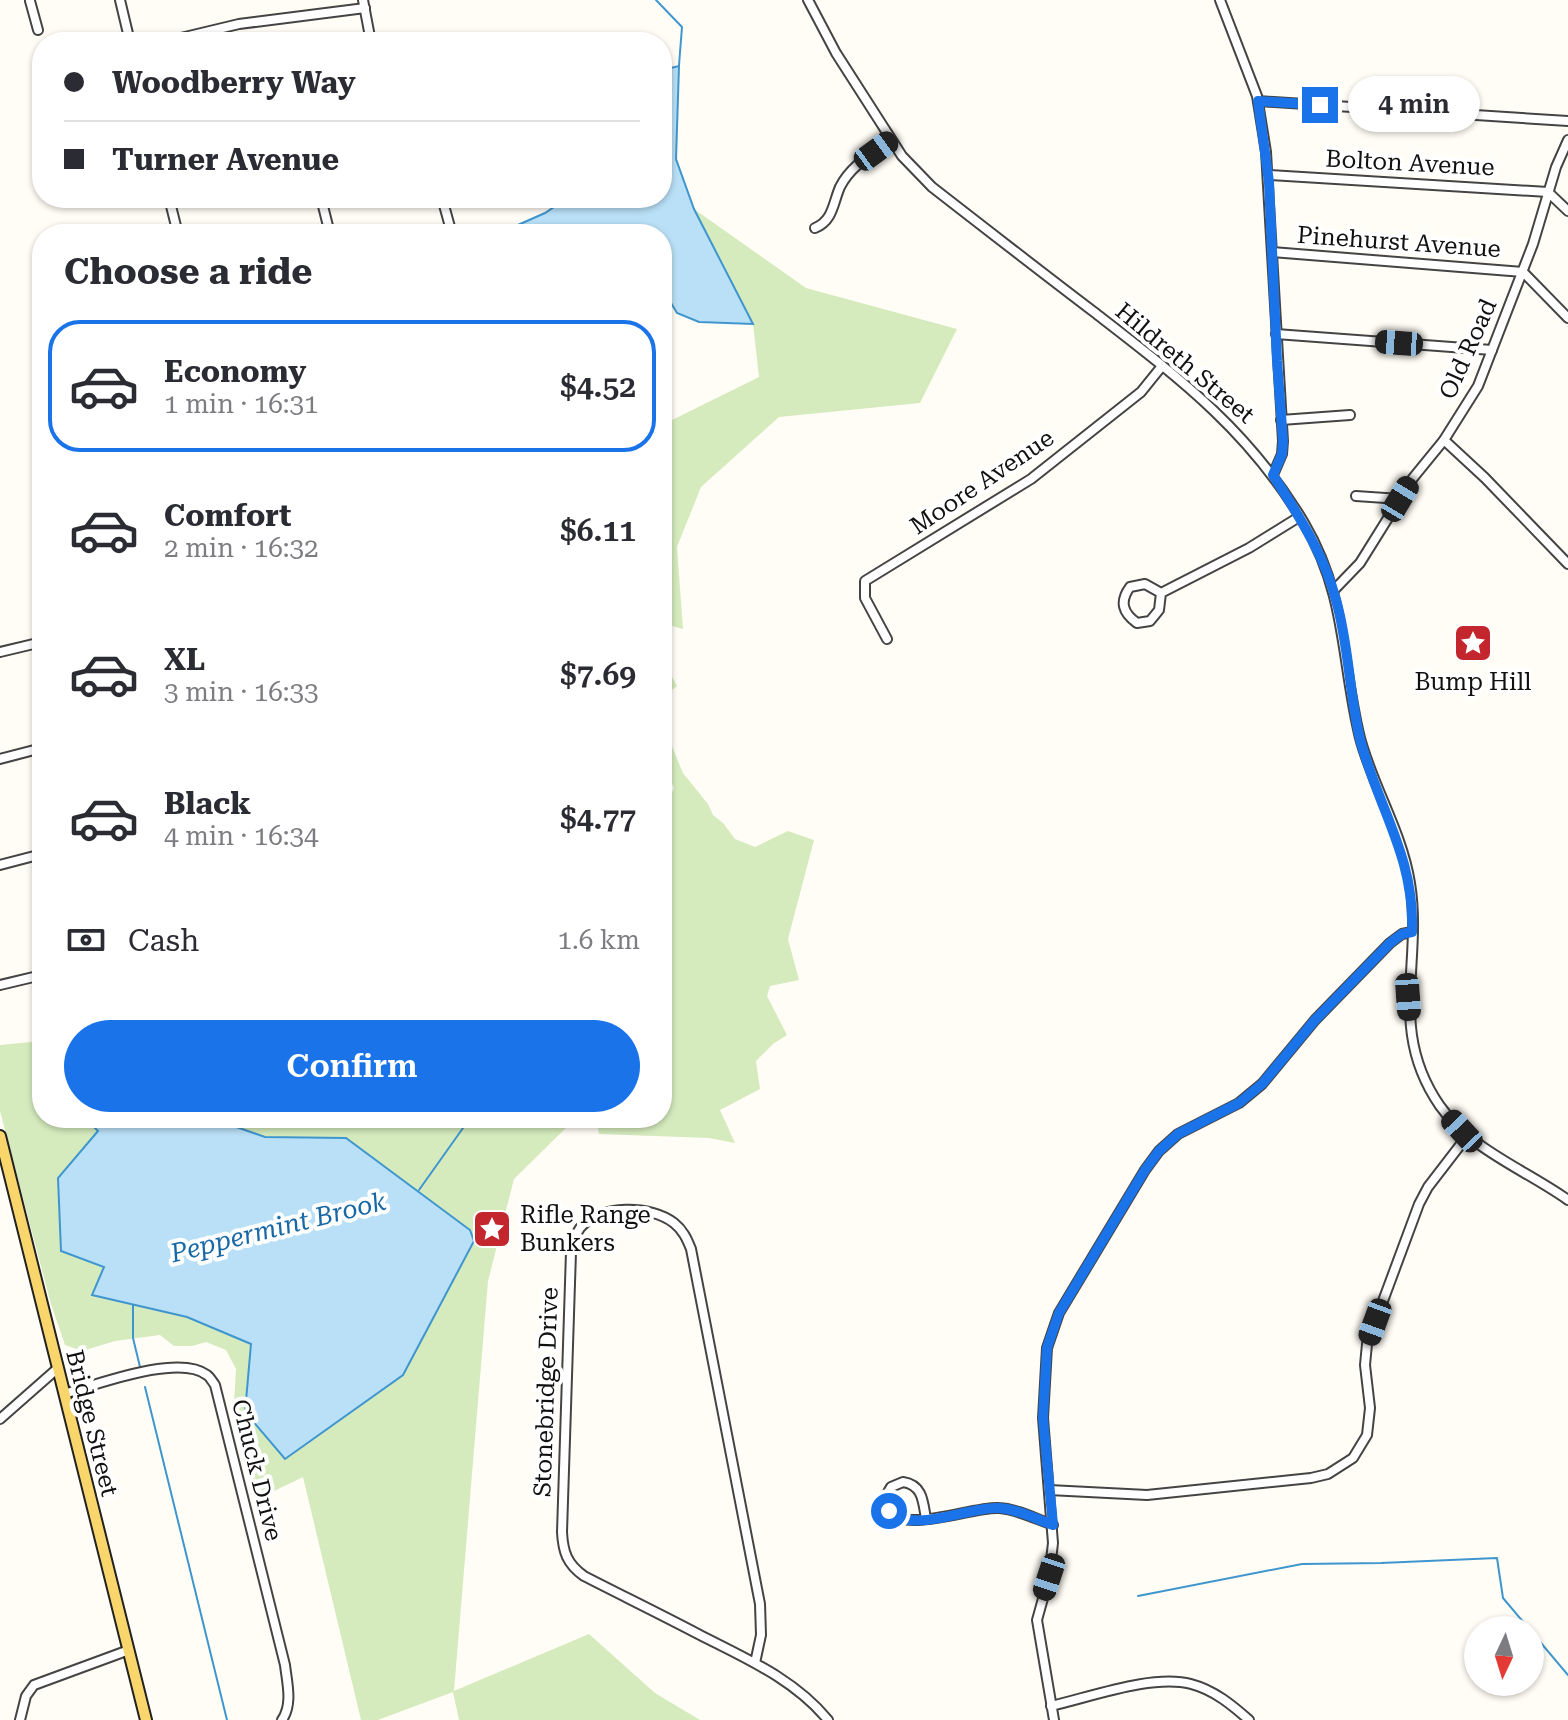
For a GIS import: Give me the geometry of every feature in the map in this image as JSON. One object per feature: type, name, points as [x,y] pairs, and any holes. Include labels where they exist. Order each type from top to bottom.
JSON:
[{"type":"main road","name":"Bridge Street","points":[[0,1136],[146,1720]]},
{"type":"street","points":[[32,0],[38,30]]},
{"type":"street","points":[[120,0],[128,32]]},
{"type":"street","name":"Hildreth Street","points":[[808,0],[836,53],[891,140],[932,187],[1162,366],[1248,444],[1273,475],[1324,565],[1333,591],[1343,630],[1360,737],[1405,861],[1410,885],[1412,932],[1408,997],[1410,1028],[1425,1079],[1441,1107],[1468,1135],[1568,1200]]},
{"type":"street","points":[[1220,0],[1258,101],[1269,175],[1282,454],[1273,475]]},
{"type":"street","points":[[206,32],[364,4],[369,32]]},
{"type":"street","points":[[1258,101],[1568,121]]},
{"type":"street","points":[[815,228],[827,221],[840,186],[852,171],[891,140]]},
{"type":"street","name":"Old Road","points":[[1333,591],[1360,563],[1419,469],[1444,440],[1478,386],[1523,272],[1568,140]]},
{"type":"street","name":"Bolton Avenue","points":[[1269,175],[1548,192]]},
{"type":"street","points":[[1548,192],[1568,211]]},
{"type":"street","name":"Pinehurst Avenue","points":[[1272,252],[1523,272]]},
{"type":"street","points":[[1523,272],[1568,318]]},
{"type":"street","points":[[1276,334],[1492,350]]},
{"type":"street","name":"Moore Avenue","points":[[887,639],[865,598],[865,581],[1031,479],[1141,392],[1162,366]]},
{"type":"street","points":[[1281,420],[1350,415]]},
{"type":"street","points":[[1444,440],[1568,564]]},
{"type":"street","points":[[1356,496],[1400,499]]},
{"type":"street","points":[[1161,593],[1249,548],[1299,517]]},
{"type":"street","points":[[1145,584],[1161,593],[1159,610],[1150,621],[1137,623],[1125,612],[1124,596],[1130,587],[1145,584]]},
{"type":"street","points":[[0,652],[32,644]]},
{"type":"street","points":[[0,759],[32,751]]},
{"type":"street","points":[[0,865],[32,857]]},
{"type":"street","points":[[1054,1720],[1037,1620],[1049,1577],[1053,1525],[1043,1418],[1047,1348],[1059,1313],[1159,1151],[1178,1134],[1239,1103],[1262,1084],[1315,1020],[1390,943],[1402,934],[1412,932]]},
{"type":"street","points":[[0,985],[32,977]]},
{"type":"street","points":[[1049,1490],[1125,1496],[1199,1491],[1311,1478],[1343,1467],[1353,1458],[1367,1435],[1370,1422],[1365,1365],[1367,1344],[1419,1204],[1428,1187],[1468,1135]]},
{"type":"street","name":"Stonebridge Drive","points":[[755,1663],[761,1635],[760,1604],[691,1249],[682,1230],[661,1216],[634,1211],[604,1214],[581,1227],[571,1252],[562,1532],[565,1557],[584,1576],[755,1663],[811,1699],[828,1720]]},
{"type":"street","name":"Chuck Drive","points":[[64,1394],[162,1368],[186,1367],[206,1374],[215,1385],[285,1665],[289,1693],[282,1720]]},
{"type":"street","points":[[0,1419],[58,1368]]},
{"type":"street","points":[[926,1519],[921,1494],[916,1486],[903,1482],[889,1491],[886,1503],[891,1514],[906,1520],[926,1519],[1000,1508],[1053,1525]]},
{"type":"street","points":[[20,1720],[26,1696],[34,1685],[129,1650]]},
{"type":"street","points":[[1051,1706],[1148,1684],[1177,1682],[1214,1693],[1249,1720]]},
{"type":"green space","points":[[694,209],[806,288],[957,329],[920,403],[779,417],[701,487],[677,547],[683,629],[672,626],[672,420],[759,377],[753,324]]},
{"type":"green space","points":[[672,746],[683,773],[713,815],[735,839],[755,847],[788,831],[814,840],[788,939],[799,980],[770,986],[767,996],[787,1035],[756,1061],[760,1089],[720,1110],[735,1143],[709,1138],[599,1134],[598,1128],[672,1128]]},
{"type":"green space","points":[[32,1042],[32,1128],[566,1128],[514,1179],[488,1281],[454,1691],[589,1634],[655,1693],[700,1720],[459,1720],[453,1692],[378,1720],[361,1720],[303,1477],[270,1493],[253,1482],[246,1465],[243,1425],[234,1403],[236,1369],[226,1350],[206,1342],[174,1346],[160,1335],[115,1341],[82,1351],[65,1345],[51,1304],[0,1111],[0,1045]]},
{"type":"water","points":[[679,66],[676,159],[694,209],[753,324],[699,322],[677,313],[672,305],[672,224],[520,224],[552,208],[672,208],[672,68]]},
{"type":"water","points":[[95,1128],[239,1128],[265,1137],[346,1138],[470,1230],[474,1241],[403,1375],[285,1459],[245,1412],[251,1344],[187,1317],[92,1295],[104,1267],[61,1251],[58,1178],[98,1131]]},
{"type":"waterway","name":"Peppermint Brook","points":[[656,0],[682,27],[679,65]]},
{"type":"waterway","name":"Peppermint Brook","points":[[419,1190],[463,1128]]},
{"type":"waterway","name":"Peppermint Brook","points":[[133,1305],[133,1338],[140,1367]]},
{"type":"waterway","name":"Peppermint Brook","points":[[145,1387],[227,1720]]},
{"type":"waterway","points":[[1138,1596],[1302,1564],[1497,1558],[1503,1598],[1568,1675]]},
{"type":"place","name":"Bump Hill","points":[[1473,643]]},
{"type":"place","name":"Rifle Range Bunkers","points":[[492,1229]]},
{"type":"route","points":[[889,1511],[900,1519],[911,1520],[1000,1508],[1053,1525],[1043,1418],[1047,1348],[1059,1313],[1145,1170],[1159,1151],[1178,1134],[1239,1103],[1262,1084],[1315,1020],[1390,943],[1402,934],[1412,932],[1410,885],[1405,861],[1360,737],[1336,600],[1304,523],[1273,475],[1282,454],[1283,441],[1269,182],[1258,101],[1320,105]]}]
